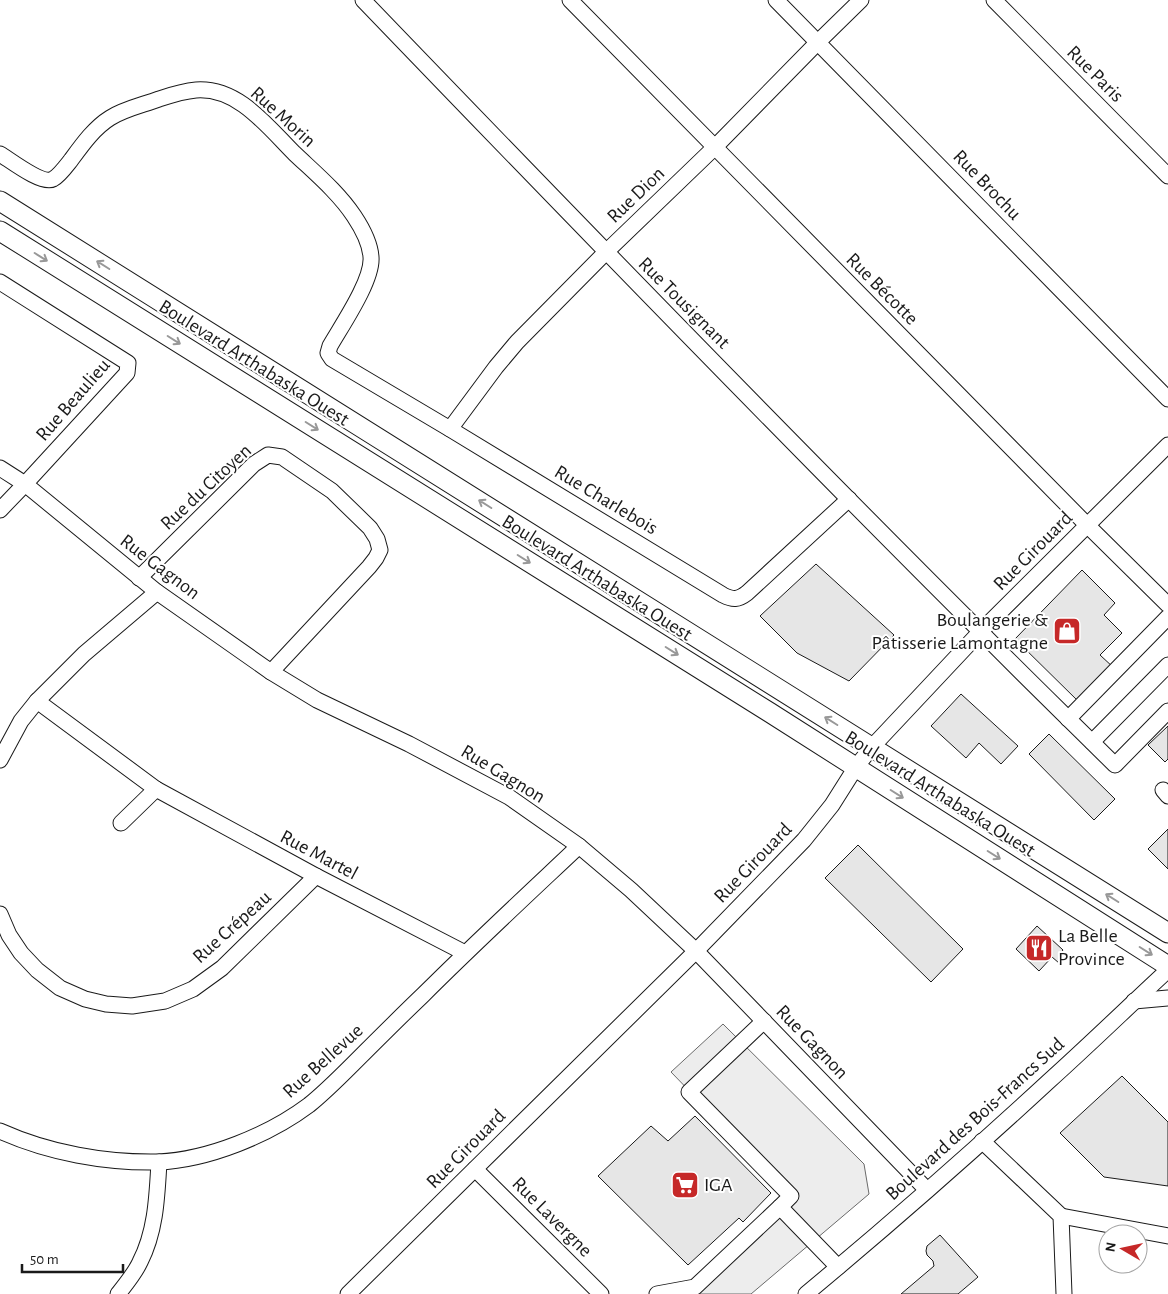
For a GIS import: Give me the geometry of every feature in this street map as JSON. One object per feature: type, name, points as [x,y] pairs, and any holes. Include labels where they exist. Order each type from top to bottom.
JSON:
[{"type":"main road","name":"Boulevard Arthabaska Ouest","points":[[0,201],[1168,933]]},
{"type":"main road","name":"Boulevard Arthabaska Ouest","points":[[0,231],[856,767],[1168,966]]},
{"type":"street","name":"Rue Tousignant","points":[[362,0],[849,499],[1115,765],[1168,711]]},
{"type":"street","name":"Rue Bécotte","points":[[570,0],[714,148],[1168,605]]},
{"type":"street","name":"Rue Brochu","points":[[776,0],[1168,399]]},
{"type":"street","name":"Rue Dion","points":[[450,429],[496,367],[518,342],[606,252],[714,148],[861,0]]},
{"type":"street","name":"Rue Paris","points":[[994,0],[1168,176]]},
{"type":"street","name":"Rue Morin","points":[[0,154],[37,177],[45,180],[53,179],[63,170],[99,127],[110,118],[128,109],[177,93],[197,90],[213,91],[227,95],[240,102],[253,112],[348,206],[362,228],[368,243],[372,258],[369,274],[328,353]]},
{"type":"street","name":"Rue Beaulieu","points":[[0,282],[128,364],[127,373],[25,484]]},
{"type":"street","name":"Rue Charlebois","points":[[328,353],[332,359],[730,598],[741,598],[849,499]]},
{"type":"street","name":"Rue Girouard","points":[[348,1294],[696,951],[804,840],[832,805],[856,767],[872,747],[980,632],[1168,445]]},
{"type":"street","name":"Rue du Citoyen","points":[[139,578],[254,464],[268,455],[282,457],[332,490],[370,528],[377,539],[380,550],[369,567],[271,672]]},
{"type":"street","name":"Rue Gagnon","points":[[0,468],[25,484],[156,592],[271,672],[317,700],[409,744],[509,797],[579,846],[631,890],[696,951],[928,1190]]},
{"type":"street","points":[[0,510],[25,484]]},
{"type":"street","points":[[0,760],[21,721],[37,701],[84,654],[156,592]]},
{"type":"street","points":[[1068,719],[1168,617]]},
{"type":"street","points":[[1092,742],[1168,665]]},
{"type":"street","name":"Rue Martel","points":[[37,701],[156,789],[316,876],[465,953]]},
{"type":"street","points":[[121,823],[156,789]]},
{"type":"street","name":"Rue Bellevue","points":[[0,1132],[50,1150],[88,1157],[159,1162],[219,1151],[253,1137],[285,1121],[309,1105],[465,953],[579,846]]},
{"type":"street","name":"Rue Crépeau","points":[[0,914],[9,935],[21,953],[37,970],[60,988],[85,999],[106,1004],[132,1006],[164,1001],[193,989],[222,968],[316,876]]},
{"type":"street","name":"Boulevard des Bois-Francs Sud","points":[[806,1294],[928,1190],[1049,1082],[1168,970]]},
{"type":"street","points":[[1134,1001],[1168,998]]},
{"type":"street","points":[[657,1294],[695,1287],[791,1196],[689,1092],[764,1021]]},
{"type":"street","points":[[982,1141],[1061,1216],[1168,1236]]},
{"type":"street","points":[[118,1294],[140,1263],[149,1242],[155,1212],[159,1162]]},
{"type":"street","name":"Rue Lavergne","points":[[475,1169],[601,1294]]},
{"type":"street","points":[[780,1207],[838,1267]]},
{"type":"street","points":[[1061,1216],[1064,1294]]},
{"type":"shaded area","points":[[723,1024],[864,1164],[869,1194],[751,1294],[657,1294],[695,1287],[791,1196],[671,1072]]},
{"type":"building","points":[[816,564],[894,635],[849,681],[797,653],[760,616]]},
{"type":"building","points":[[1082,570],[1115,603],[1104,615],[1122,633],[1100,655],[1114,668],[1080,703],[1015,639]]},
{"type":"building","points":[[961,694],[1018,746],[1001,764],[979,743],[966,758],[931,726]]},
{"type":"building","points":[[1168,726],[1168,759],[1165,762],[1148,745]]},
{"type":"building","points":[[1049,734],[1115,799],[1094,820],[1029,754]]},
{"type":"building","points":[[1168,829],[1168,869],[1148,849]]},
{"type":"building","points":[[858,845],[963,949],[931,982],[825,878]]},
{"type":"building","points":[[1037,926],[1063,950],[1059,955],[1063,959],[1059,963],[1052,957],[1039,971],[1016,949]]},
{"type":"building","points":[[1122,1076],[1168,1122],[1168,1186],[1104,1177],[1060,1133]]},
{"type":"building","name":"IGA","points":[[695,1116],[771,1193],[743,1222],[739,1218],[688,1265],[598,1176],[651,1126],[668,1141]]},
{"type":"building","points":[[940,1235],[978,1277],[958,1294],[901,1294],[934,1266],[926,1251],[927,1246]]},
{"type":"place","name":"Boulangerie & Pâtisserie Lamontagne","points":[[1067,631]]},
{"type":"place","name":"La Belle Province","points":[[1039,948]]},
{"type":"place","name":"IGA","points":[[685,1185]]}]
